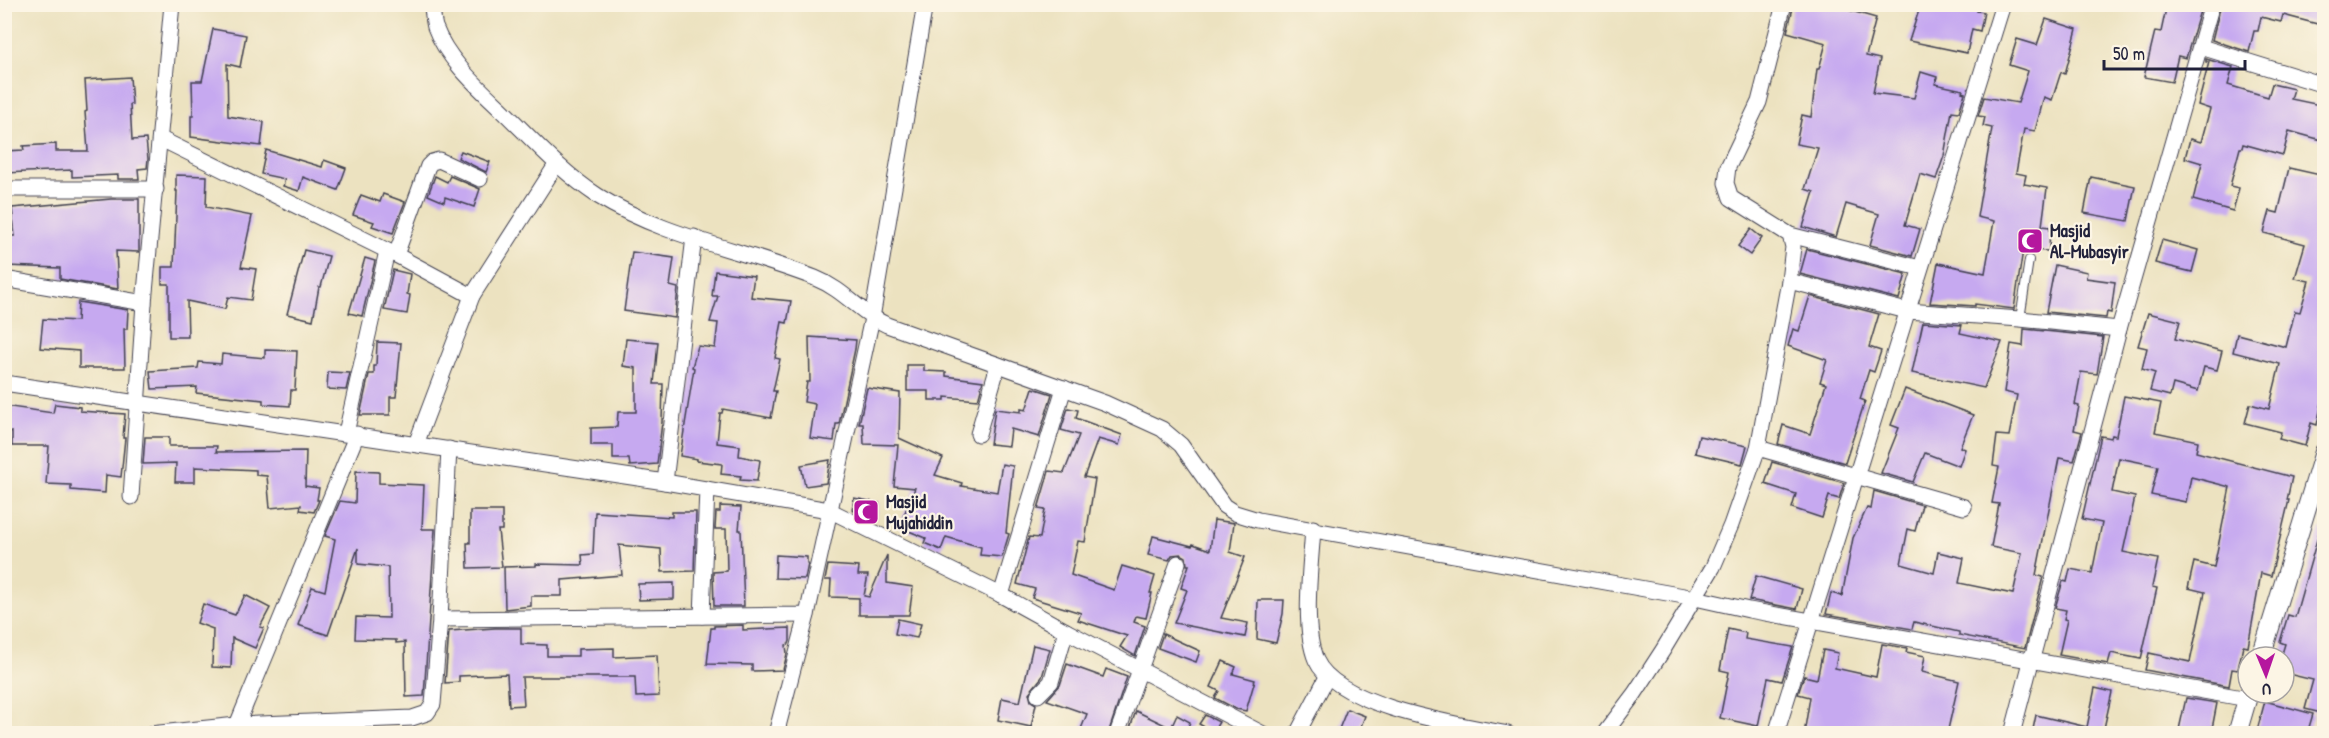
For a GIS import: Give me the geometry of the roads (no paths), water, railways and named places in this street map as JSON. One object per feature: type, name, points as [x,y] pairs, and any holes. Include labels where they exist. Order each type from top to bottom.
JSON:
[{"type":"street","points":[[131,497],[144,303],[172,4]]},
{"type":"street","points":[[431,4],[435,27],[453,58],[481,90],[556,165],[598,196],[646,221],[817,279],[843,293],[872,318],[1105,403],[1162,429],[1180,445],[1224,506],[1235,513],[1258,520],[1313,528],[1810,621],[2236,694]]},
{"type":"street","points":[[776,734],[807,615],[872,318],[925,4]]},
{"type":"street","points":[[1784,4],[1759,102],[1728,166],[1726,183],[1731,198],[1790,236],[1920,268]]},
{"type":"street","points":[[1776,734],[2003,4]]},
{"type":"street","points":[[2012,734],[2119,328],[2212,4]]},
{"type":"street","points":[[2200,47],[2325,85]]},
{"type":"street","points":[[161,139],[391,253],[472,297]]},
{"type":"street","points":[[237,725],[352,434],[391,253],[428,166],[439,160],[480,179]]},
{"type":"street","points":[[416,444],[472,297],[556,165]]},
{"type":"street","points":[[4,189],[156,189]]},
{"type":"street","points":[[1604,734],[1641,684],[1713,567],[1758,448],[1789,281],[1792,247],[1790,236]]},
{"type":"street","points":[[665,482],[694,237]]},
{"type":"street","points":[[4,279],[144,303]]},
{"type":"street","points":[[1789,281],[1907,311],[2119,328]]},
{"type":"street","points":[[978,435],[998,365]]},
{"type":"street","points":[[4,383],[665,482],[830,510],[1001,595],[1140,671],[1263,734]]},
{"type":"street","points":[[1001,595],[1064,388]]},
{"type":"street","points":[[1758,448],[1964,507]]},
{"type":"street","points":[[150,734],[237,725],[270,729],[412,718],[427,713],[433,704],[449,449]]},
{"type":"street","points":[[2265,645],[2325,452]]},
{"type":"street","points":[[702,616],[707,489]]},
{"type":"street","points":[[1313,528],[1310,636],[1316,660],[1327,676],[1357,694],[1398,711],[1508,734]]},
{"type":"street","points":[[1117,734],[1178,563]]},
{"type":"street","points":[[440,619],[807,615]]},
{"type":"street","points":[[1038,695],[1051,682],[1066,631]]},
{"type":"street","points":[[1297,734],[1327,676]]},
{"type":"street","points":[[2237,734],[2245,705]]},
{"type":"lane","points":[[2020,319],[2029,260]]},
{"type":"place","name":"Masjid Al-Mubasyir","points":[[2030,241]]},
{"type":"place","name":"Masjid Mujahiddin","points":[[866,512]]}]
